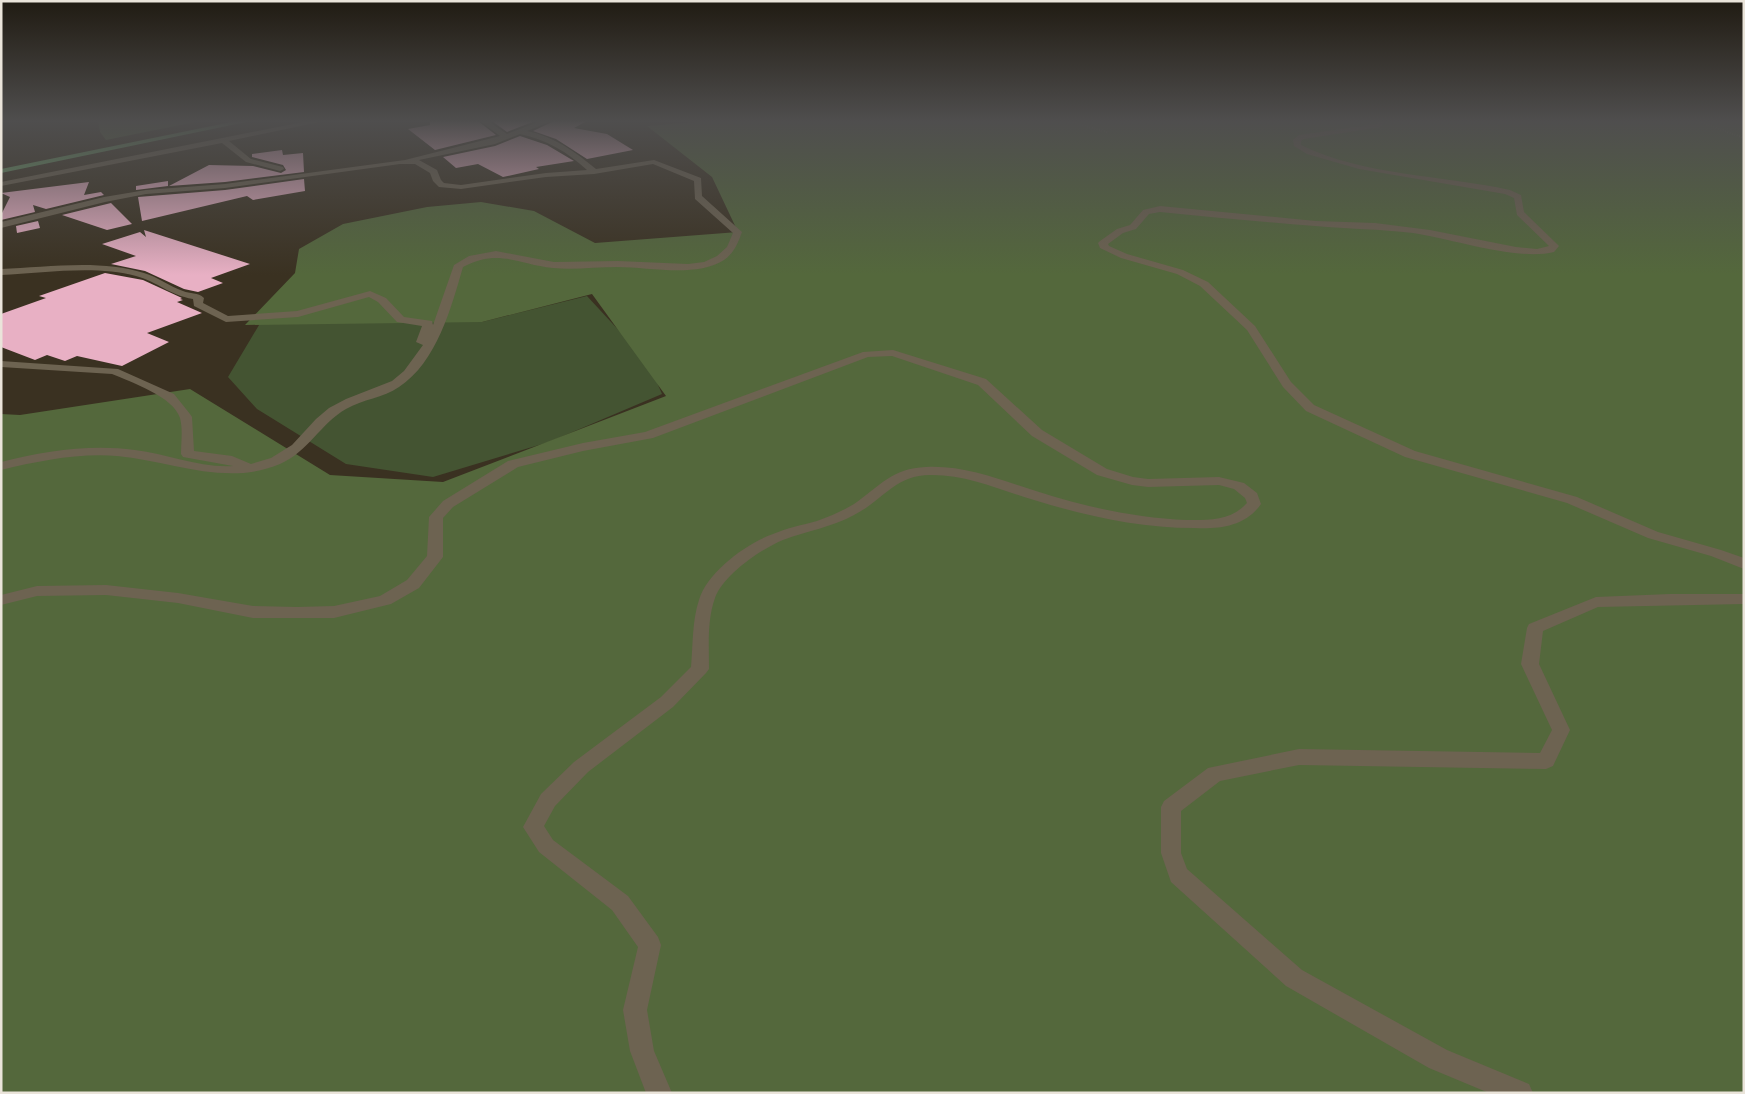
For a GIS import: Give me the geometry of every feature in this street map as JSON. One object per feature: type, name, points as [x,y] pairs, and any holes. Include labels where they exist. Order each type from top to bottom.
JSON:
[{"type":"street","points":[[1,184],[62,172]]},
{"type":"street","points":[[1,226],[104,200],[146,192],[224,186],[326,172]]},
{"type":"street","points":[[434,172],[437,181],[450,187],[546,174],[593,172]]},
{"type":"street","points":[[1,466],[45,456],[114,452],[147,456],[189,467],[217,471],[250,468],[272,462],[295,449],[324,418],[346,404],[396,384],[410,372],[430,342],[444,314],[459,265],[469,259],[495,253],[509,254],[552,265],[619,264],[687,267],[714,261],[727,254],[736,242],[738,232],[698,197],[698,180],[679,172]]},
{"type":"street","points":[[1389,172],[1507,192],[1518,197],[1520,213],[1554,246],[1551,250],[1537,252],[1516,250],[1430,233],[1375,226],[1316,224],[1160,209],[1146,212],[1132,227],[1120,231],[1103,243],[1105,248],[1124,256],[1180,272],[1204,284],[1251,328],[1287,384],[1310,408],[1410,454],[1572,500],[1653,535],[1716,553],[1744,564]]},
{"type":"street","points":[[1,272],[66,269],[135,273],[154,279],[183,295],[194,295],[199,298],[198,304],[226,319],[298,314],[370,294],[382,300],[401,320],[428,323],[420,357]]},
{"type":"street","points":[[1,600],[37,591],[106,590],[178,598],[253,612],[297,613],[334,612],[385,600],[413,584],[435,557],[436,517],[448,504],[513,464],[584,447],[648,435],[867,354],[880,352],[893,354],[982,382],[1037,433],[1102,472],[1132,481],[1148,483],[1219,481],[1239,486],[1252,496],[1254,504],[1248,512],[1228,523],[1163,524],[1098,513],[973,476],[944,471],[924,471],[899,476],[853,511],[814,527],[775,538],[748,553],[716,582],[708,596],[702,626],[700,669],[667,702],[580,767],[548,800],[533,827],[546,846],[620,903],[650,945],[636,1010],[642,1051],[659,1093]]},
{"type":"street","points":[[1,364],[114,371],[170,397],[186,417],[188,454],[232,460],[250,468]]},
{"type":"street","points":[[1520,1093],[1438,1060],[1294,978],[1179,875],[1171,854],[1171,806],[1215,774],[1299,757],[1546,761],[1561,730],[1530,664],[1535,628],[1596,602],[1744,599]]},
{"type":"green space","points":[[706,172],[1744,172],[1744,1093],[1,1093],[1,414],[20,415],[190,389],[330,475],[443,482],[666,396],[592,294],[482,322],[245,325],[295,273],[299,249],[343,224],[427,207],[481,202],[534,211],[595,243],[738,232],[712,177]]},
{"type":"green space","points":[[587,296],[648,362],[662,394],[549,442],[433,477],[346,464],[257,409],[228,377],[262,320],[482,322]]},
{"type":"building","points":[[196,172],[304,172],[225,182],[169,186]]},
{"type":"building","points":[[493,172],[525,172],[503,177]]},
{"type":"building","points":[[304,179],[305,191],[253,200],[247,196],[142,221],[138,197],[225,190]]},
{"type":"building","points":[[168,181],[168,186],[136,190],[136,186]]},
{"type":"building","points":[[89,182],[84,195],[101,192],[104,195],[46,209],[33,205],[35,212],[1,220],[1,215],[10,197],[1,193]]},
{"type":"building","points":[[111,203],[132,224],[107,230],[62,215]]},
{"type":"building","points":[[38,221],[40,228],[17,233],[16,226]]},
{"type":"building","points":[[144,230],[250,264],[211,278],[223,283],[198,292],[184,289],[145,271],[111,264],[136,256],[102,244],[140,232],[146,237]]},
{"type":"building","points":[[105,273],[143,280],[182,298],[180,299],[183,300],[177,302],[202,313],[147,333],[169,342],[122,366],[77,356],[65,361],[47,355],[35,360],[1,347],[1,314],[46,298],[39,296]]}]
